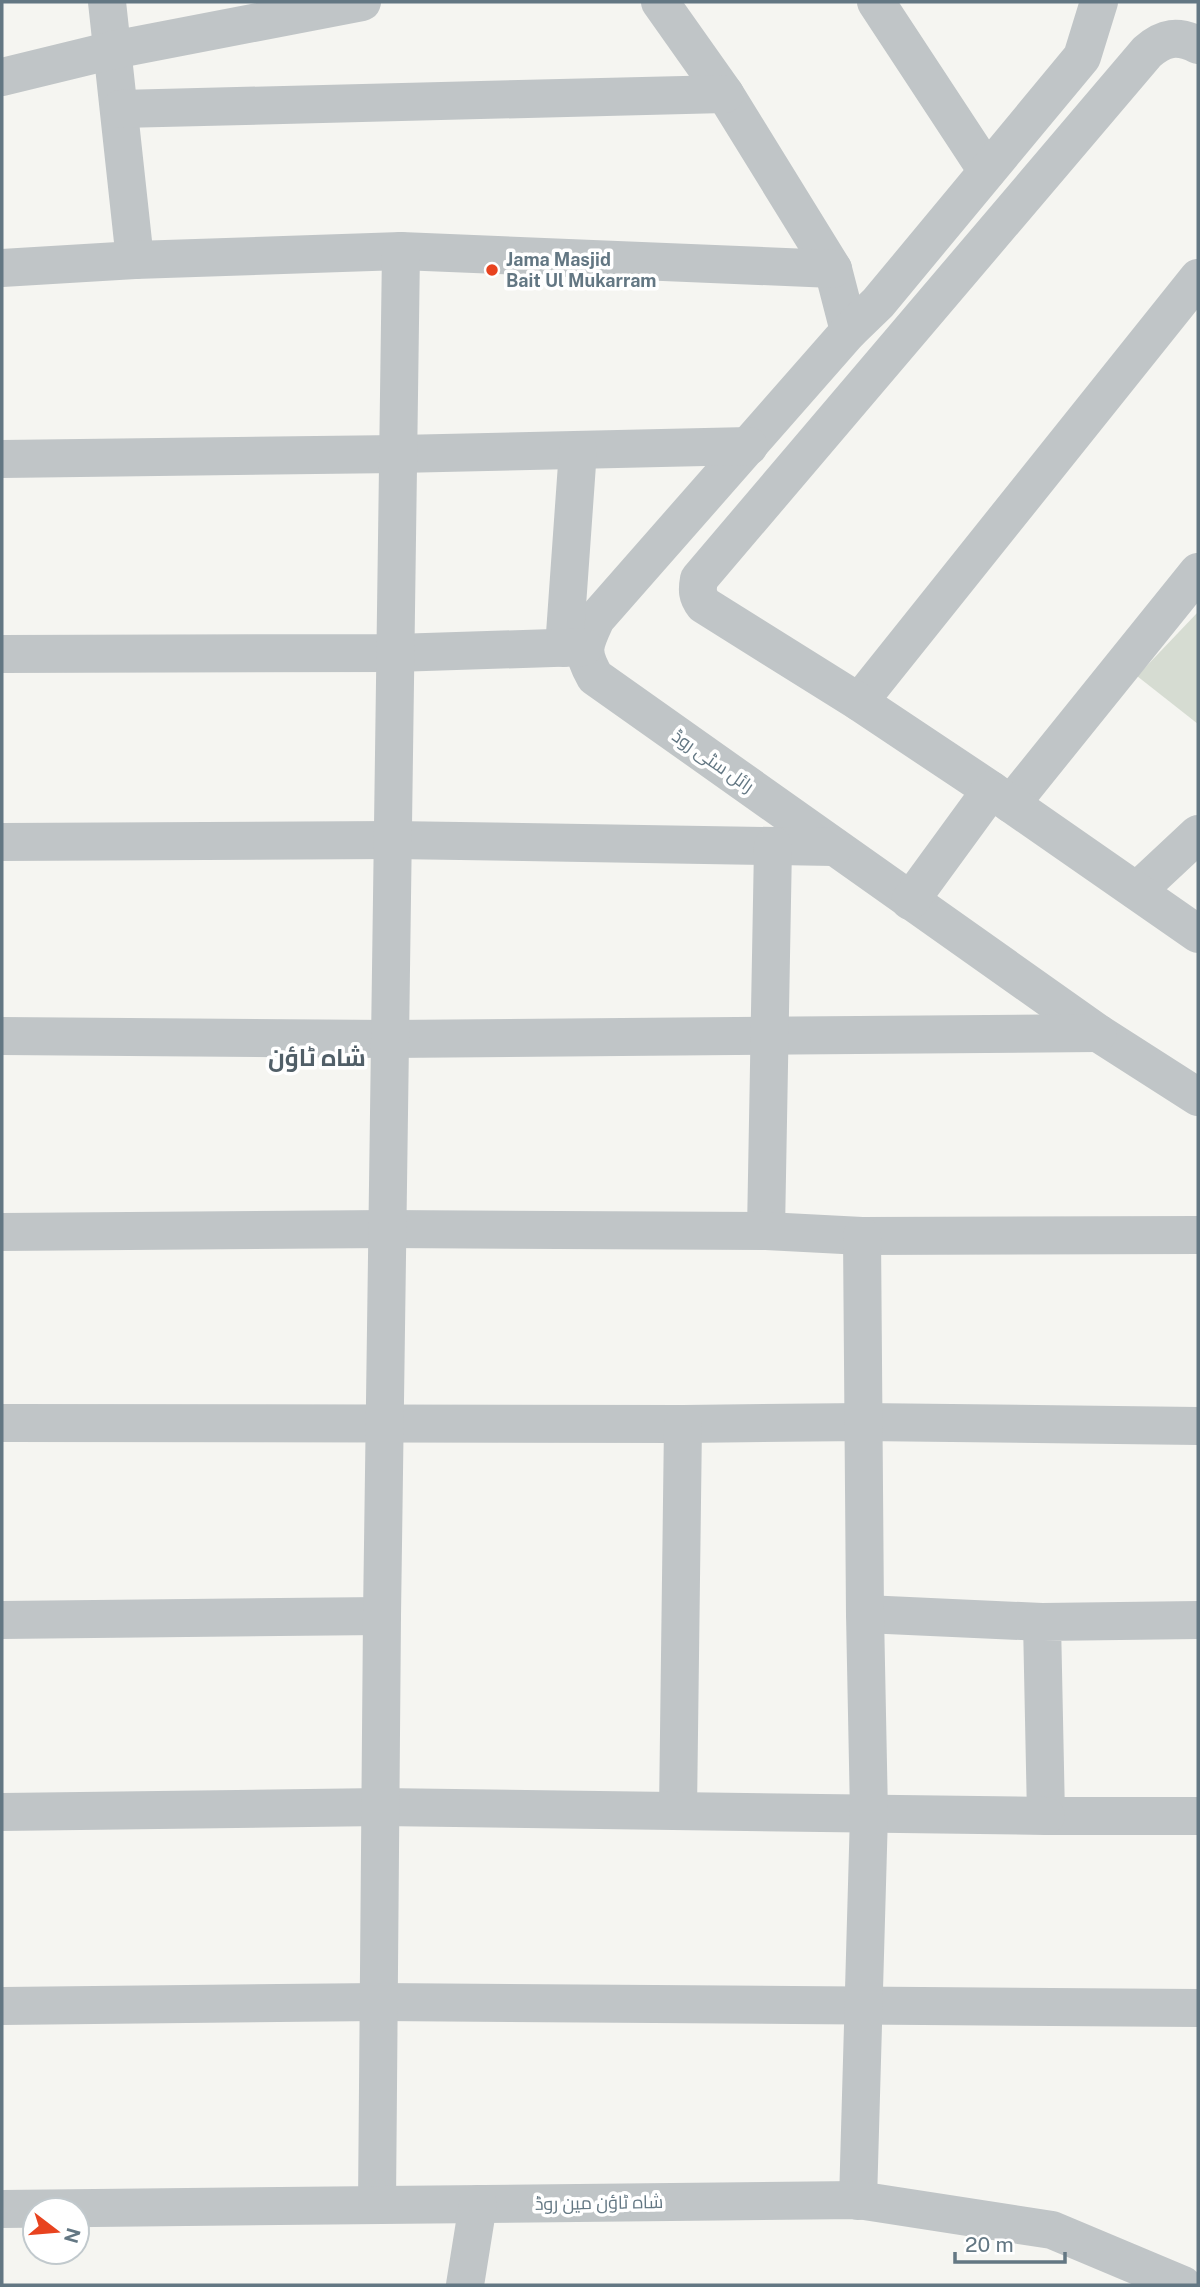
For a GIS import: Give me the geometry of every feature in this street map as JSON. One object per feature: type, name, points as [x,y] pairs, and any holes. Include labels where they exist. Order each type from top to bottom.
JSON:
[{"type":"street","points":[[107,2],[135,260]]},
{"type":"street","points":[[2,77],[113,50],[362,2]]},
{"type":"street","points":[[660,2],[725,94],[833,269],[849,331]]},
{"type":"street","points":[[876,2],[987,171]]},
{"type":"street","points":[[574,648],[849,331],[878,303],[1082,57],[1099,2]]},
{"type":"street","points":[[1198,45],[1180,38],[1169,38],[1157,42],[1146,51],[699,579],[697,589],[704,605],[859,702],[1198,934]]},
{"type":"street","points":[[120,109],[725,94]]},
{"type":"street","points":[[2,268],[135,260],[401,251],[833,269]]},
{"type":"street","points":[[377,2205],[384,1423],[401,251]]},
{"type":"street","points":[[859,702],[1198,278]]},
{"type":"street","points":[[2,459],[749,446]]},
{"type":"street","points":[[574,648],[579,450]]},
{"type":"street","points":[[910,901],[1198,572]]},
{"type":"street","points":[[2,653],[395,653],[574,648]]},
{"type":"street","name":"رائل سٹی روڈ","points":[[574,648],[595,677],[1098,1033],[1198,1097]]},
{"type":"street","points":[[1137,891],[1198,834]]},
{"type":"street","points":[[2,842],[393,840],[834,847]]},
{"type":"street","points":[[766,1231],[773,846]]},
{"type":"street","points":[[2,1036],[390,1039],[1098,1033]]},
{"type":"street","points":[[2,1232],[387,1229],[766,1231],[862,1236],[1198,1235]]},
{"type":"street","points":[[858,2201],[869,1814],[862,1236]]},
{"type":"street","points":[[2,1423],[863,1422],[1198,1426]]},
{"type":"street","points":[[678,1811],[683,1424]]},
{"type":"street","points":[[865,1614],[1042,1622],[1198,1620]]},
{"type":"street","points":[[2,1620],[382,1616]]},
{"type":"street","points":[[1042,1622],[1046,1816]]},
{"type":"street","points":[[2,1812],[381,1807],[1198,1816]]},
{"type":"street","points":[[2,2006],[379,2002],[1198,2008]]},
{"type":"street","name":"شاہ ٹاؤن مین روڈ","points":[[2,2209],[858,2201],[1052,2230],[1183,2285]]},
{"type":"street","points":[[465,2285],[478,2204]]},
{"type":"shaded area","points":[[1198,612],[1198,724],[1137,676]]},
{"type":"place","name":"Jama Masjid Bait Ul Mukarram","points":[[492,270]]},
{"type":"district","name":"شاہ ٹاؤن","points":[[317,1058]]}]
